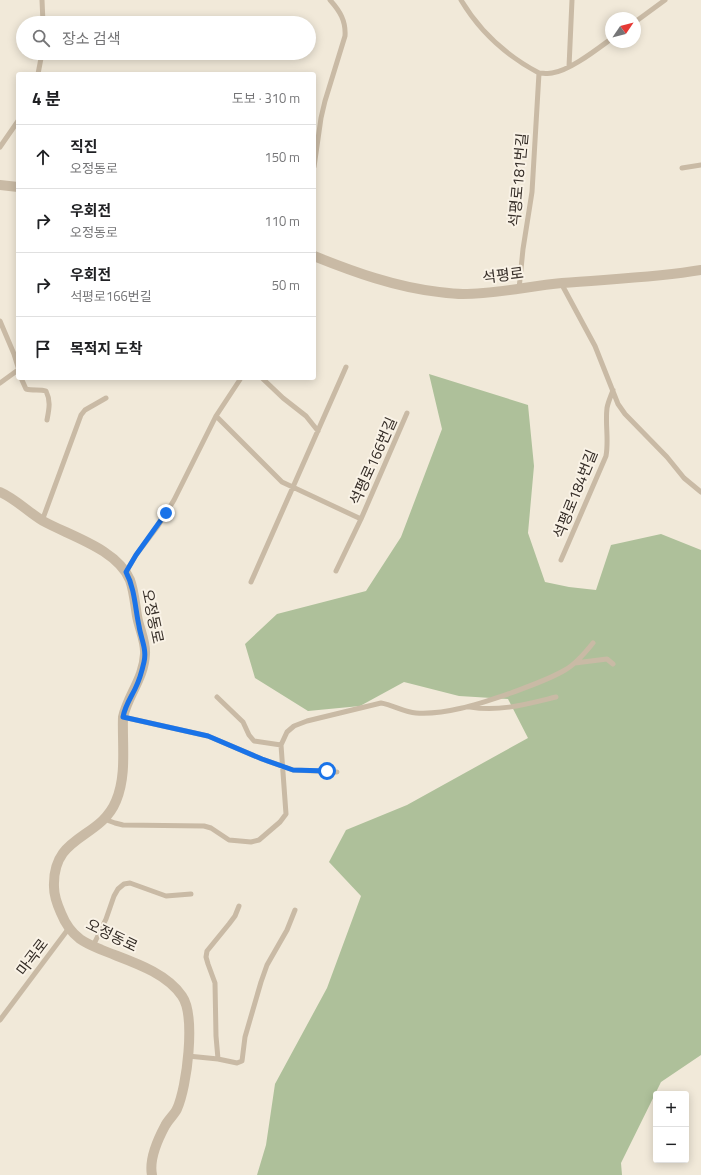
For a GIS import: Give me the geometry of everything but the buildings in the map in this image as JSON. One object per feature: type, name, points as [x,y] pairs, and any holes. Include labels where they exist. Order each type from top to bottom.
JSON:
[{"type":"street","points":[[0,185],[16,187]]},
{"type":"street","name":"석평로","points":[[316,257],[349,270],[396,285],[427,291],[461,294],[488,293],[561,283],[650,277],[701,270]]},
{"type":"street","name":"오정동로","points":[[0,492],[12,498],[42,521],[111,557],[126,572],[130,580],[145,653],[144,662],[136,688],[125,708],[123,717],[122,784],[116,802],[104,819],[88,832],[76,838],[61,855],[54,872],[54,888],[56,902],[69,928],[80,939],[156,973],[183,996],[187,1005],[189,1014],[188,1056],[181,1098],[176,1110],[165,1125],[157,1145],[152,1163],[152,1175]]},
{"type":"lane","points":[[42,0],[43,16]]},
{"type":"lane","points":[[316,153],[325,101],[345,36],[346,28],[338,8],[330,0]]},
{"type":"lane","points":[[461,0],[482,29],[496,44],[513,58],[539,73],[559,72],[605,43]]},
{"type":"lane","points":[[569,67],[572,0]]},
{"type":"lane","points":[[641,18],[665,0]]},
{"type":"lane","points":[[38,72],[41,60]]},
{"type":"lane","name":"석평로181번길","points":[[519,289],[523,249],[532,192],[539,73]]},
{"type":"lane","points":[[0,147],[16,124]]},
{"type":"lane","points":[[682,168],[701,165]]},
{"type":"lane","points":[[561,283],[595,346],[613,390],[625,414],[667,457],[684,478],[701,492]]},
{"type":"lane","points":[[0,321],[16,360]]},
{"type":"lane","points":[[251,582],[292,486],[346,367]]},
{"type":"lane","points":[[0,383],[16,371]]},
{"type":"lane","points":[[22,380],[26,389],[46,391],[50,406],[47,420]]},
{"type":"lane","points":[[126,572],[174,500],[216,416],[240,380]]},
{"type":"lane","points":[[264,380],[283,398],[306,416],[318,431]]},
{"type":"lane","name":"석평로184번길","points":[[561,560],[606,456],[608,447],[606,420],[607,406],[613,390]]},
{"type":"lane","points":[[42,521],[81,415],[85,410],[106,398]]},
{"type":"lane","name":"석평로166번길","points":[[336,571],[407,413]]},
{"type":"lane","name":"석평로166번길","points":[[216,416],[282,482],[361,518]]},
{"type":"lane","points":[[104,819],[123,824],[204,826],[211,828],[229,840],[237,842],[251,842],[259,840],[280,822],[286,814],[281,745],[286,732],[294,726],[306,721],[381,703],[389,704],[414,713],[432,713],[467,707],[538,684],[574,664],[594,643]]},
{"type":"lane","points":[[574,664],[608,659],[613,664]]},
{"type":"lane","points":[[217,697],[243,722],[249,735],[254,741],[281,745]]},
{"type":"lane","points":[[467,707],[492,710],[556,697]]},
{"type":"lane","points":[[123,717],[208,736],[262,759],[293,770],[337,772]]},
{"type":"lane","points":[[93,946],[106,919],[114,896],[118,888],[124,884],[130,883],[166,896],[190,894]]},
{"type":"lane","points":[[218,1059],[215,983],[206,957],[207,951],[235,916],[239,906]]},
{"type":"lane","points":[[188,1056],[218,1059],[237,1063],[242,1060],[245,1037],[261,982],[267,966],[287,930],[296,910]]},
{"type":"lane","name":"마곡로","points":[[0,1020],[69,928]]},
{"type":"green space","points":[[429,374],[528,405],[534,466],[528,533],[545,582],[569,587],[596,590],[611,545],[661,534],[701,550],[701,1055],[661,1082],[657,1091],[653,1091],[653,1098],[621,1163],[622,1175],[257,1175],[266,1145],[275,1084],[327,988],[361,896],[329,862],[346,830],[407,805],[528,738],[508,699],[459,696],[404,682],[360,706],[308,711],[255,678],[245,644],[277,614],[366,591],[401,537],[442,429]]},
{"type":"route","points":[[166,513],[136,555],[126,572],[130,580],[145,653],[144,662],[136,688],[125,708],[123,717],[208,736],[262,759],[293,770],[327,771]]}]
